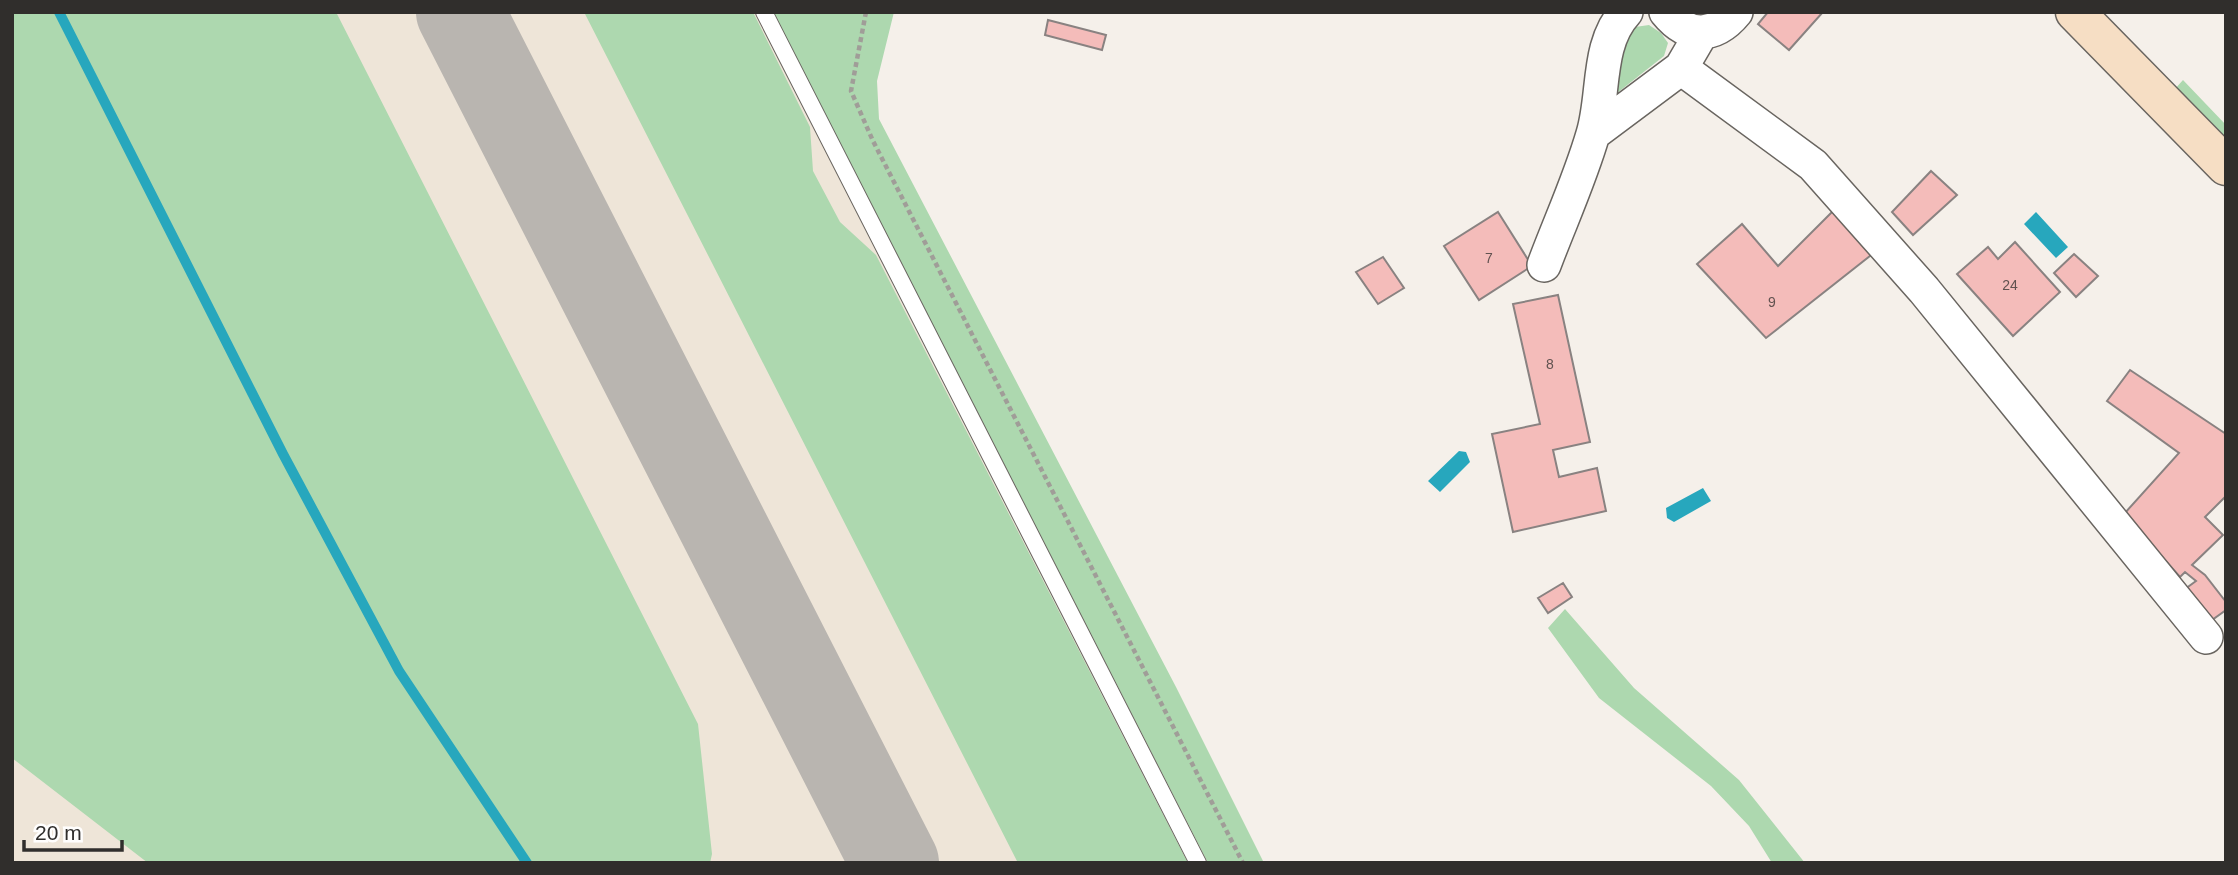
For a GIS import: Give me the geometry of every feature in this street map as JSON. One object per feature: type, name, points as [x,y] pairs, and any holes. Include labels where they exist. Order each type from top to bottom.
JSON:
[{"type":"street","points":[[1544,265],[1594,133],[1609,39],[1617,22],[1626,12]]},
{"type":"street","points":[[1666,12],[1674,22],[1685,29],[1702,32],[1713,31],[1727,23],[1736,12]]},
{"type":"street","points":[[2075,12],[2226,166]]},
{"type":"street","points":[[1594,133],[1681,68],[1702,32]]},
{"type":"street","points":[[1681,68],[1813,165],[1924,290],[2206,637]]},
{"type":"lane","points":[[764,12],[1198,863]]},
{"type":"path","points":[[866,12],[852,91],[873,141],[1163,702],[1243,863]]},
{"type":"shaded area","points":[[12,12],[793,12],[1227,863],[12,863]]},
{"type":"green space","points":[[12,12],[336,12],[698,724],[712,854],[710,863],[148,863],[12,758]]},
{"type":"green space","points":[[584,12],[753,12],[810,127],[813,171],[840,222],[876,255],[1188,863],[1018,863]]},
{"type":"green space","points":[[773,12],[894,12],[877,81],[879,119],[1176,687],[1264,863],[1208,863]]},
{"type":"green space","points":[[1649,25],[1661,33],[1668,43],[1664,56],[1612,97],[1615,53],[1635,27]]},
{"type":"green space","points":[[2183,80],[2226,125],[2226,144],[2174,90]]},
{"type":"green space","points":[[1565,609],[1634,688],[1739,780],[1805,863],[1772,863],[1749,826],[1711,786],[1599,698],[1548,628]]},
{"type":"water","points":[[2036,212],[2068,247],[2056,258],[2024,224]]},
{"type":"water","points":[[1459,451],[1466,452],[1470,462],[1440,492],[1428,481]]},
{"type":"water","points":[[1703,488],[1711,501],[1674,522],[1667,518],[1666,508]]},
{"type":"building","points":[[1768,12],[1823,12],[1789,50],[1758,24]]},
{"type":"building","points":[[1048,20],[1106,35],[1102,50],[1045,35]]},
{"type":"building","points":[[1931,171],[1957,195],[1913,235],[1892,212]]},
{"type":"building","points":[[1837,207],[1875,252],[1766,338],[1697,264],[1742,224],[1778,266]]},
{"type":"building","points":[[1498,212],[1532,266],[1479,300],[1444,246]]},
{"type":"building","points":[[2015,242],[2060,292],[2013,336],[1957,274],[1988,247],[1998,259]]},
{"type":"building","points":[[2074,254],[2098,276],[2076,297],[2054,273]]},
{"type":"building","points":[[1383,257],[1404,288],[1378,304],[1356,272]]},
{"type":"building","points":[[1558,295],[1590,442],[1553,450],[1559,477],[1597,468],[1606,511],[1513,532],[1492,434],[1540,424],[1513,304]]},
{"type":"building","points":[[2130,370],[2226,434],[2226,496],[2205,517],[2223,535],[2192,565],[2205,575],[2226,602],[2226,610],[2205,625],[2181,592],[2196,581],[2185,572],[2180,577],[2124,514],[2179,453],[2107,401]]},
{"type":"building","points":[[1563,583],[1572,597],[1548,613],[1538,598]]},
{"type":"waterway","points":[[59,12],[283,454],[399,671],[527,863]]},
{"type":"taxiway","points":[[460,12],[895,863]]}]
